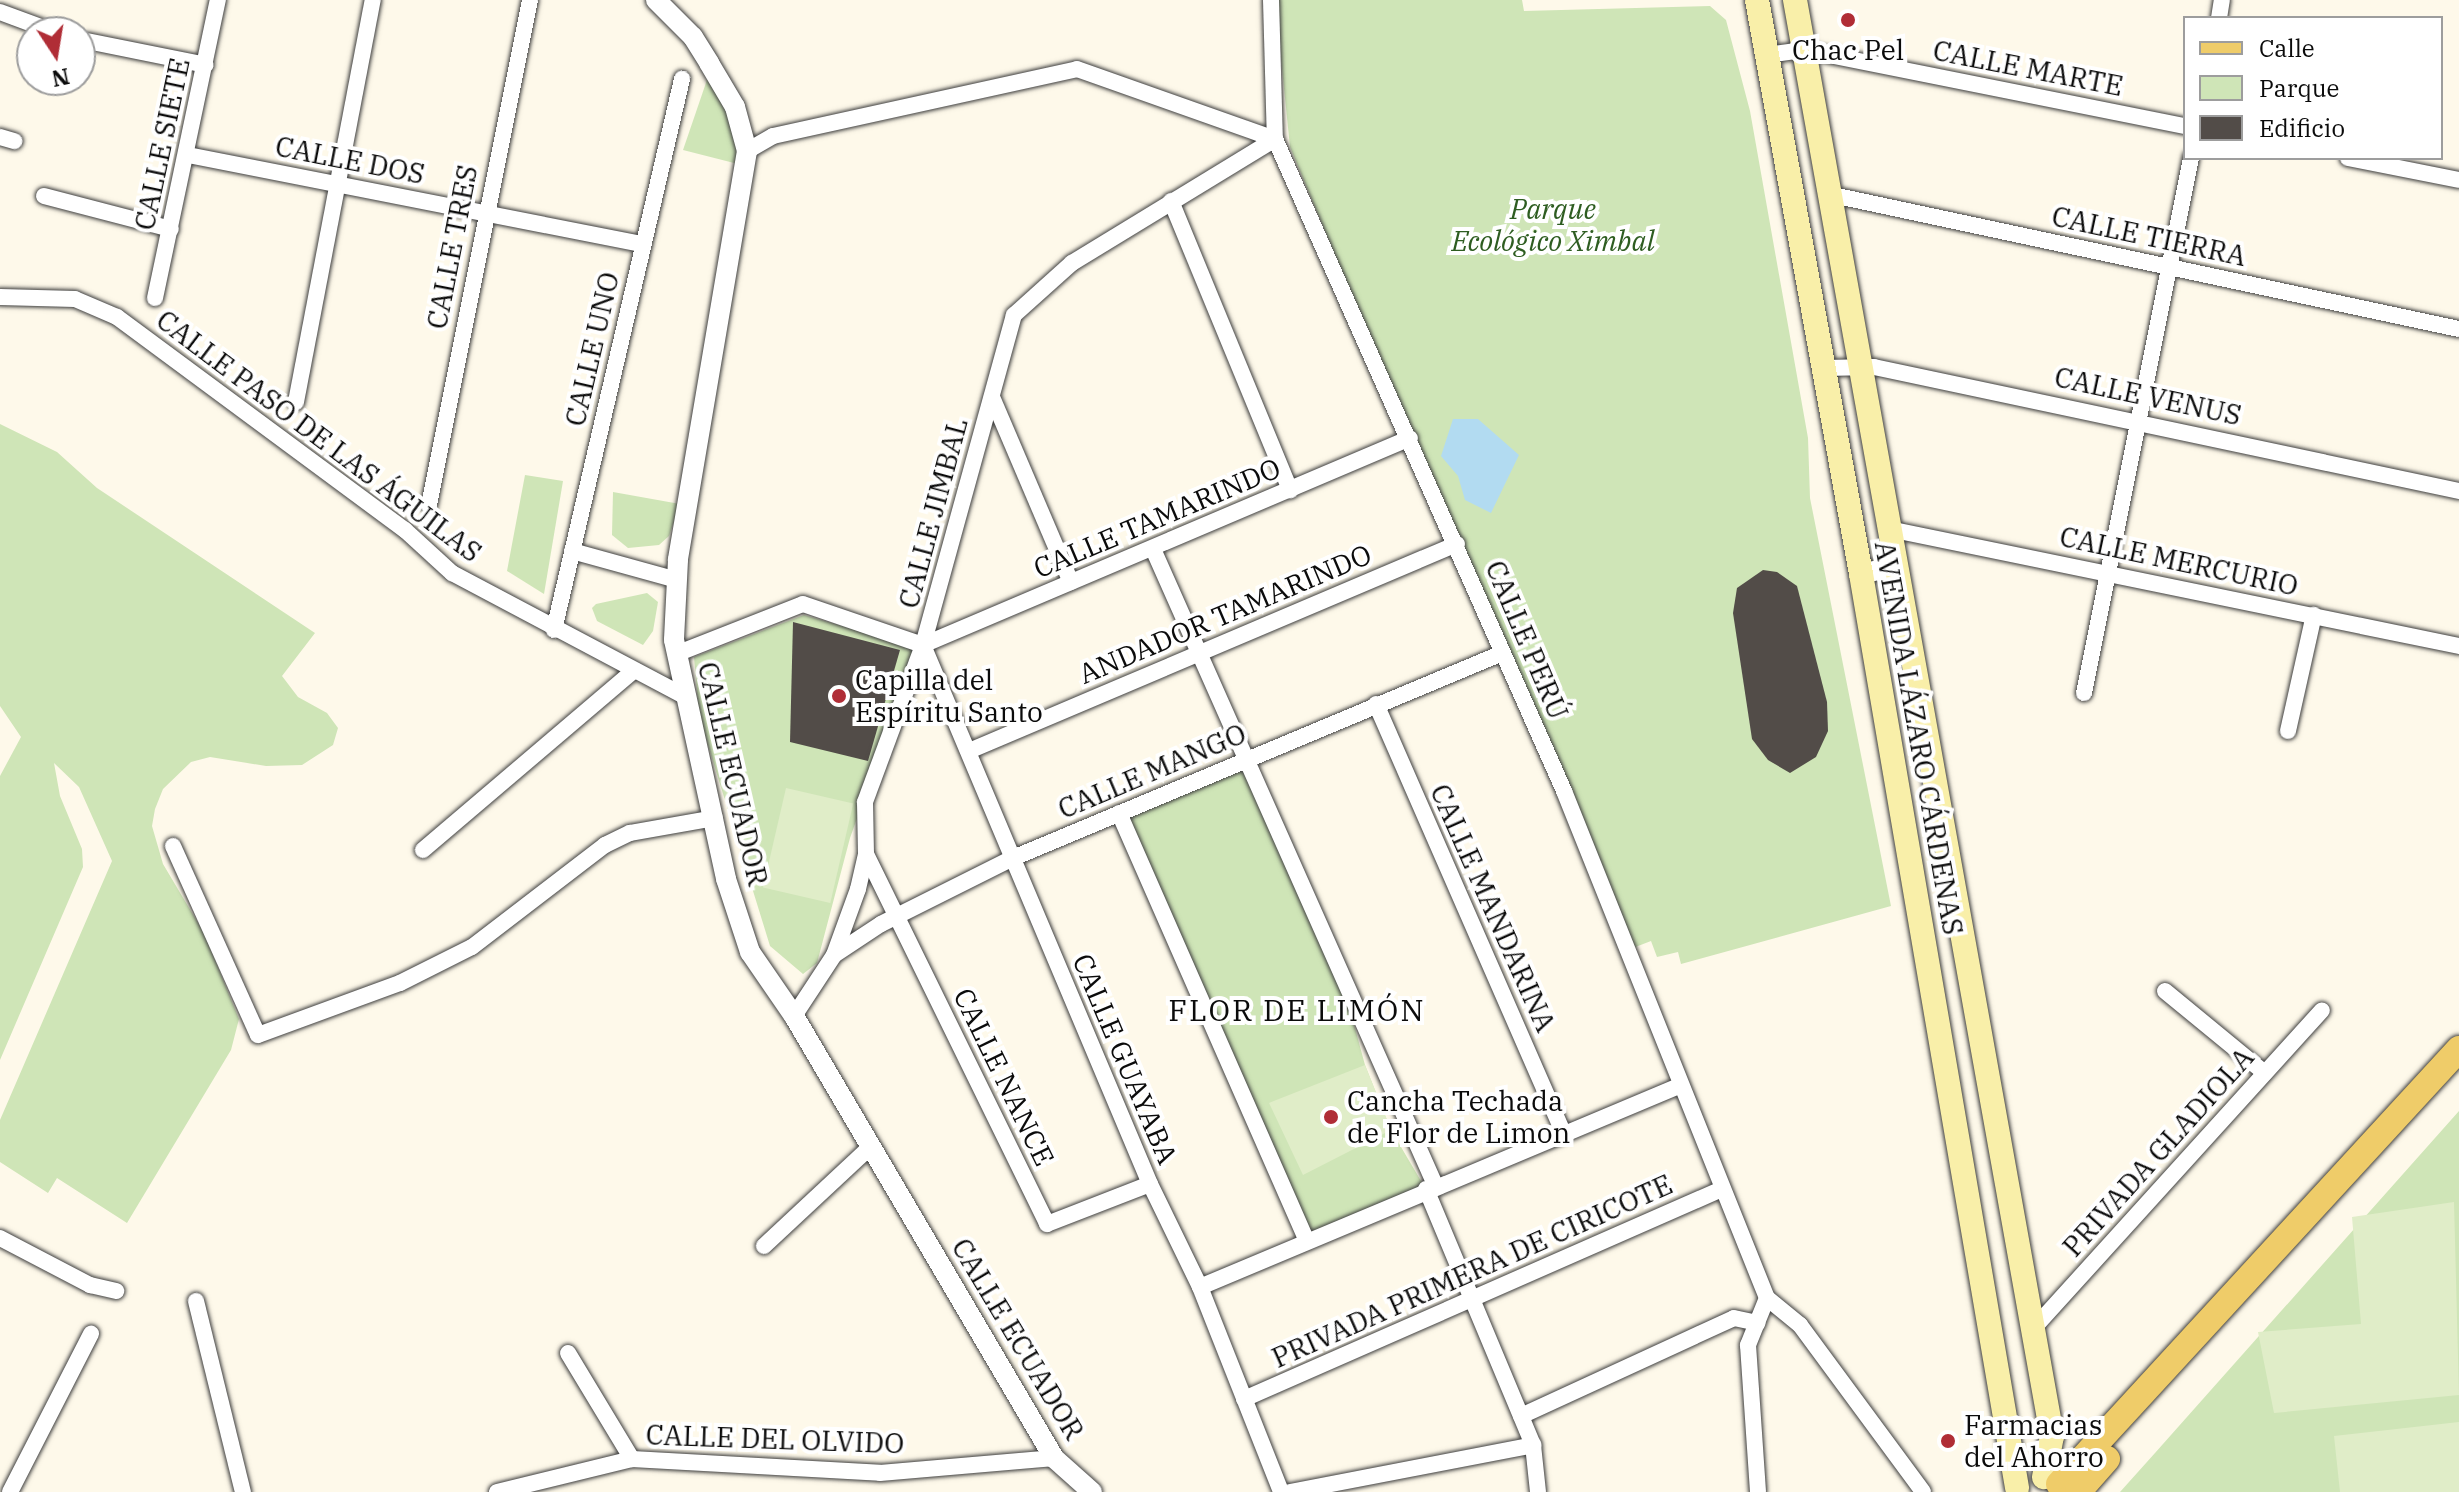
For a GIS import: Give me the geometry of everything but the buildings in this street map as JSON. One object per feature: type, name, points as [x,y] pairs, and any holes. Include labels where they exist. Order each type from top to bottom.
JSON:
[{"type":"main road","name":"AVENIDA LÁZARO CÁRDENAS","points":[[1757,0],[1861,574],[2016,1490]]},
{"type":"main road","name":"AVENIDA LÁZARO CÁRDENAS","points":[[1795,0],[2061,1486]]},
{"type":"main road","points":[[2061,1486],[2459,1049]]},
{"type":"main road","points":[[2061,1486],[2459,1076]]},
{"type":"main road","points":[[2016,1490],[2031,1477],[2061,1486]]},
{"type":"street","name":"CALLE SIETE","points":[[155,298],[188,155],[218,0]]},
{"type":"street","points":[[296,402],[334,183],[373,0]]},
{"type":"street","name":"CALLE TRES","points":[[429,505],[484,212],[530,0]]},
{"type":"street","name":"CALLE PERÚ","points":[[1271,0],[1275,139],[1457,544],[1500,654],[1564,791],[1679,1086],[1767,1298],[1800,1325],[1923,1492]]},
{"type":"street","name":"CALLE ECUADOR","points":[[662,2],[693,37],[735,107],[747,151],[677,580],[676,654],[715,818],[726,879],[750,952],[794,1016],[1054,1458],[1092,1492]]},
{"type":"street","points":[[96,43],[206,65]]},
{"type":"street","name":"CALLE MARTE","points":[[1767,55],[1804,50],[2183,126]]},
{"type":"street","points":[[747,151],[773,136],[1077,69],[1275,139]]},
{"type":"street","name":"CALLE UNO","points":[[554,630],[682,79]]},
{"type":"street","name":"CALLE JIMBAL","points":[[794,1016],[834,955],[866,854],[865,802],[923,645],[1014,315],[1072,263],[1275,139]]},
{"type":"street","name":"CALLE DOS","points":[[188,155],[643,244]]},
{"type":"street","points":[[2084,693],[2191,160]]},
{"type":"street","points":[[2358,160],[2459,180]]},
{"type":"street","name":"CALLE TIERRA","points":[[1828,194],[2459,329]]},
{"type":"street","points":[[44,196],[171,229]]},
{"type":"street","points":[[1171,201],[1290,490]]},
{"type":"street","name":"CALLE PASO DE LAS ÁGUILAS","points":[[0,297],[75,299],[117,317],[329,472],[452,573],[554,630],[684,696]]},
{"type":"street","name":"CALLE VENUS","points":[[1824,368],[1860,368],[2138,420],[2459,491]]},
{"type":"street","points":[[992,397],[1071,582]]},
{"type":"street","name":"CALLE TAMARINDO","points":[[923,645],[1410,438]]},
{"type":"street","name":"CALLE MERCURIO","points":[[1889,529],[2459,646]]},
{"type":"street","name":"ANDADOR TAMARINDO","points":[[969,751],[1457,544]]},
{"type":"street","points":[[1153,549],[1431,1188],[1473,1301],[1533,1445],[1538,1492]]},
{"type":"street","points":[[572,551],[677,580]]},
{"type":"street","points":[[1861,574],[1895,566]]},
{"type":"street","points":[[676,654],[803,604],[923,645]]},
{"type":"street","points":[[2288,731],[2314,615]]},
{"type":"street","name":"CALLE GUAYABA","points":[[923,645],[1150,1184],[1200,1287],[1281,1492]]},
{"type":"street","name":"CALLE MANGO","points":[[834,955],[897,917],[1013,858],[1500,654]]},
{"type":"street","points":[[423,850],[633,671]]},
{"type":"street","name":"CALLE MANDARINA","points":[[1376,704],[1563,1133]]},
{"type":"street","points":[[1119,813],[1307,1241]]},
{"type":"street","points":[[173,846],[258,1035],[400,983],[472,947],[605,845],[630,833],[715,818]]},
{"type":"street","name":"CALLE NANCE","points":[[866,854],[1047,1224],[1150,1184]]},
{"type":"street","points":[[2165,991],[2265,1073]]},
{"type":"street","name":"PRIVADA GLADIOLA","points":[[2033,1329],[2322,1010]]},
{"type":"street","points":[[1200,1287],[1679,1086]]},
{"type":"street","points":[[764,1246],[870,1147]]},
{"type":"street","name":"PRIVADA PRIMERA DE CIRICOTE","points":[[1244,1399],[1722,1189]]},
{"type":"street","points":[[0,1238],[90,1285],[116,1291]]},
{"type":"street","points":[[1758,1492],[1748,1345],[1767,1298]]},
{"type":"street","points":[[196,1301],[243,1492]]},
{"type":"street","points":[[1521,1416],[1734,1318],[1757,1323]]},
{"type":"street","points":[[10,1492],[91,1334]]},
{"type":"street","points":[[568,1353],[632,1459]]},
{"type":"street","points":[[1290,1492],[1533,1445]]},
{"type":"street","name":"CALLE DEL OLVIDO","points":[[497,1492],[528,1488],[632,1459],[880,1473],[1054,1458]]},
{"type":"street","points":[[877,1492],[880,1473]]},
{"type":"green space","name":"Parque Ecológico Ximbal","points":[[1275,0],[1522,0],[1524,11],[1710,6],[1726,20],[1750,111],[1808,438],[1810,498],[1891,906],[1681,964],[1678,952],[1657,957],[1651,941],[1625,951],[1290,147]]},
{"type":"green space","points":[[709,74],[732,112],[741,149],[738,164],[683,150]]},
{"type":"green space","points":[[0,424],[57,452],[97,488],[315,633],[282,676],[298,697],[327,713],[338,728],[333,745],[302,765],[266,766],[210,757],[191,762],[163,789],[152,826],[163,864],[204,933],[239,1019],[231,1050],[127,1223],[57,1178],[48,1193],[0,1162],[0,1120],[112,861],[79,787],[54,763],[60,796],[82,849],[83,867],[0,1060],[0,776],[21,737],[0,706]]},
{"type":"green space","points":[[525,475],[563,481],[544,594],[507,571]]},
{"type":"green space","points":[[613,492],[680,504],[669,536],[659,545],[628,548],[612,535]]},
{"type":"green space","points":[[647,593],[658,602],[653,631],[643,645],[597,621],[592,608],[596,604]]},
{"type":"green space","points":[[804,615],[918,648],[850,838],[817,963],[803,974],[770,946],[699,716],[694,657]]},
{"type":"green space","points":[[1243,764],[1343,984],[1365,1065],[1391,1130],[1424,1186],[1310,1237],[1122,814]]},
{"type":"green space","points":[[786,788],[853,804],[830,903],[763,887]]},
{"type":"green space","name":"Cancha Techada de Flor de Limon","points":[[1365,1065],[1391,1130],[1303,1175],[1269,1103]]},
{"type":"green space","points":[[2459,1111],[2459,1492],[2120,1492],[2155,1453]]},
{"type":"green space","points":[[2454,1202],[2459,1395],[2274,1413],[2258,1332],[2361,1324],[2352,1217]]},
{"type":"green space","points":[[2459,1422],[2459,1492],[2340,1492],[2334,1436]]},
{"type":"water","points":[[1453,419],[1478,419],[1519,455],[1491,513],[1465,500],[1458,476],[1441,456]]},
{"type":"place","name":"Chac Pel","points":[[1848,20]]},
{"type":"place","name":"Capilla del Espíritu Santo","points":[[839,696]]},
{"type":"place","name":"Cancha Techada de Flor de Limon","points":[[1331,1117]]},
{"type":"place","name":"Farmacias del Ahorro","points":[[1948,1441]]},
{"type":"district","name":"FLOR DE LIMÓN","points":[[1297,1010]]}]
